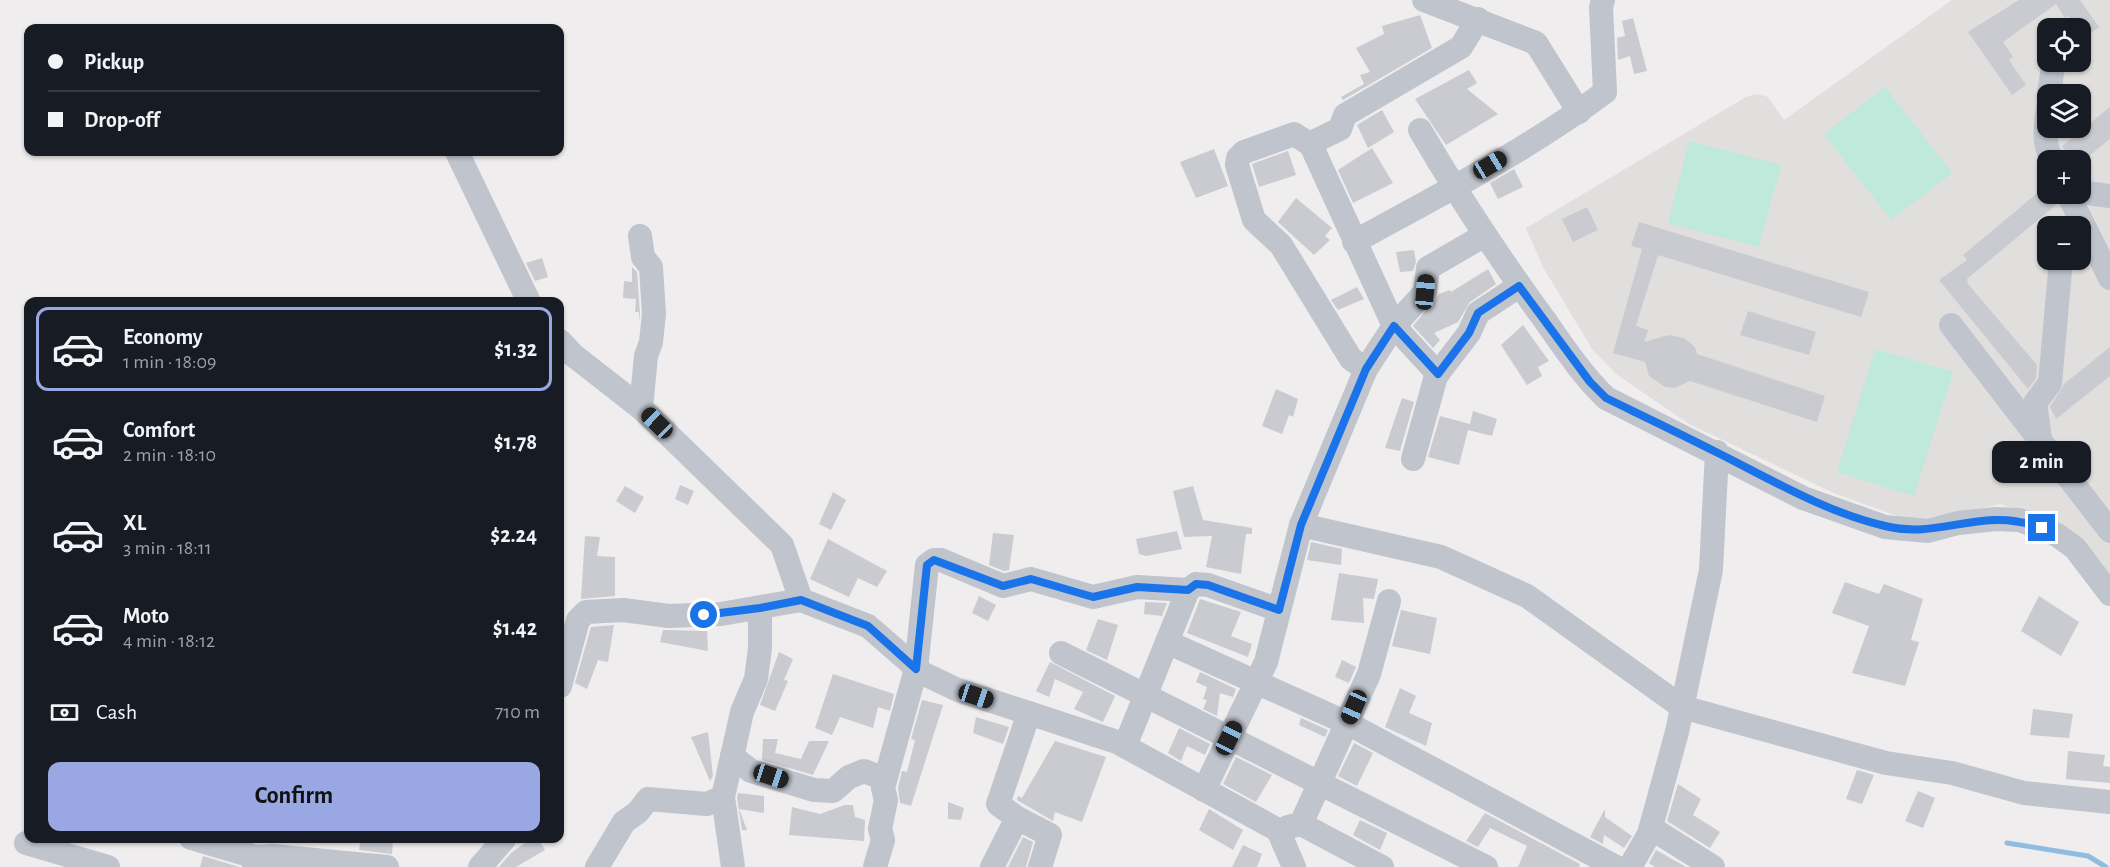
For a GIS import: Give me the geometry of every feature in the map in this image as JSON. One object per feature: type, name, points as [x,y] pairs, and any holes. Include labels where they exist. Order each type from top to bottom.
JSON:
[{"type":"street","points":[[1424,0],[1536,43],[1579,112]]},
{"type":"street","points":[[1354,242],[1454,187],[1579,112],[1605,92],[1601,7],[1603,0]]},
{"type":"street","points":[[1311,145],[1340,129],[1345,115],[1461,47],[1478,19]]},
{"type":"street","points":[[1420,130],[1454,187],[1519,286],[1590,382],[1606,398],[1717,452],[1803,498],[1885,526],[1928,531],[1958,523],[1996,519],[2019,520],[2057,535],[2075,548],[2110,594]]},
{"type":"street","points":[[1366,369],[1351,359],[1281,245],[1254,220],[1237,165],[1244,152],[1294,134],[1311,145],[1394,326],[1438,374]]},
{"type":"street","points":[[459,156],[527,297]]},
{"type":"street","points":[[2091,193],[2110,196]]},
{"type":"street","points":[[2073,204],[2110,278]]},
{"type":"street","points":[[1204,790],[1266,662],[1301,525],[1366,369],[1394,326],[1425,292],[1428,268],[1485,235]]},
{"type":"street","points":[[640,236],[643,257],[651,267],[654,314],[651,342],[646,356],[641,408]]},
{"type":"street","points":[[2040,441],[2036,403],[2050,383],[2060,270]]},
{"type":"street","points":[[1413,459],[1438,374],[1469,333],[1478,313],[1519,286]]},
{"type":"street","points":[[1951,325],[2110,531]]},
{"type":"street","points":[[564,345],[573,355],[641,408],[782,545],[801,600]]},
{"type":"street","points":[[1630,867],[1651,828],[1682,708],[1711,570],[1717,452]]},
{"type":"street","points":[[1301,525],[1441,557],[1527,596],[1682,708],[1886,763],[1952,773],[2024,793],[2110,802]]},
{"type":"street","points":[[875,867],[883,840],[880,829],[886,800],[883,788],[916,669],[927,565],[934,560],[1003,586],[1031,579],[1093,597],[1137,587],[1188,590]]},
{"type":"street","points":[[1125,746],[1188,590],[1196,584],[1208,585],[1279,610]]},
{"type":"street","points":[[564,671],[578,620],[585,612],[623,610],[669,616],[760,608],[801,600],[868,626],[916,669],[958,690],[1125,746],[1278,830],[1294,867]]},
{"type":"street","points":[[1301,824],[1369,674],[1389,601]]},
{"type":"street","points":[[733,867],[723,796],[742,712],[756,679],[760,648],[760,608]]},
{"type":"street","points":[[1167,642],[1347,723],[1617,867]]},
{"type":"street","points":[[1061,653],[1486,867]]},
{"type":"street","points":[[1029,713],[998,804],[1017,818],[1050,835],[1040,867]]},
{"type":"street","points":[[732,756],[751,771],[814,790],[833,791],[849,777],[864,771],[885,779]]},
{"type":"street","points":[[597,867],[624,822],[638,812],[648,799],[707,804],[723,796]]},
{"type":"street","points":[[992,867],[1017,818]]},
{"type":"street","points":[[1278,830],[1301,824],[1382,867]]},
{"type":"street","points":[[1651,828],[1713,867]]},
{"type":"street","points":[[26,843],[108,867]]},
{"type":"street","points":[[210,843],[253,854],[387,867]]},
{"type":"street","points":[[480,867],[501,843]]},
{"type":"shaded area","points":[[1952,0],[2110,0],[2110,585],[2062,527],[2001,504],[1927,520],[1906,519],[1836,494],[1689,424],[1616,374],[1592,349],[1543,267],[1526,228],[1746,97],[1757,94],[1768,97],[1784,120]]},
{"type":"green space","points":[[1885,87],[1952,173],[1891,220],[1824,134]]},
{"type":"green space","points":[[1689,141],[1781,165],[1759,247],[1668,223]]},
{"type":"green space","points":[[1875,349],[1953,372],[1914,496],[1837,472]]},
{"type":"building","points":[[2019,0],[2080,0],[2099,27],[2091,33],[2091,18],[2070,18],[2068,16],[2065,18],[2056,4],[2003,42],[2013,57],[2009,60],[2026,85],[2012,95],[1968,32]]},
{"type":"building","points":[[1420,15],[1432,48],[1343,100],[1341,97],[1364,84],[1360,75],[1370,72],[1356,48],[1384,34],[1382,26]]},
{"type":"building","points":[[1633,18],[1647,71],[1634,74],[1630,56],[1618,60],[1617,38],[1625,36],[1622,21]]},
{"type":"building","points":[[1469,70],[1477,83],[1467,89],[1498,114],[1446,145],[1415,99]]},
{"type":"building","points":[[2110,107],[2110,139],[2091,154],[2091,150],[2065,150],[2062,146],[2072,138],[2091,138],[2091,122]]},
{"type":"building","points":[[1382,110],[1394,132],[1368,148],[1357,125]]},
{"type":"building","points":[[1372,148],[1393,183],[1353,203],[1338,170]]},
{"type":"building","points":[[1214,149],[1228,186],[1196,198],[1180,162]]},
{"type":"building","points":[[1288,151],[1296,175],[1259,187],[1252,164]]},
{"type":"building","points":[[1514,169],[1523,187],[1498,199],[1490,183]]},
{"type":"building","points":[[2037,193],[2037,204],[2056,205],[2043,216],[2037,216],[2037,221],[1967,279],[1968,284],[2037,365],[2036,378],[2028,389],[1939,280],[1967,260],[1963,255]]},
{"type":"building","points":[[1296,198],[1332,228],[1325,236],[1330,240],[1314,255],[1278,222]]},
{"type":"building","points":[[1587,207],[1598,230],[1573,242],[1562,219]]},
{"type":"building","points":[[1639,222],[1869,292],[1861,317],[1658,255],[1636,326],[1648,330],[1644,342],[1669,335],[1684,338],[1695,347],[1697,354],[1825,396],[1817,422],[1690,381],[1675,388],[1665,387],[1649,376],[1645,362],[1613,353],[1642,249],[1631,246]]},
{"type":"building","points":[[1414,250],[1416,262],[1413,271],[1400,272],[1396,252]]},
{"type":"building","points":[[542,258],[548,277],[535,281],[526,263]]},
{"type":"building","points":[[632,267],[637,272],[640,314],[639,322],[639,312],[635,312],[636,299],[623,298],[624,281],[632,282]]},
{"type":"building","points":[[1488,269],[1496,284],[1470,302],[1458,322],[1434,333],[1440,340],[1433,348],[1413,326],[1439,294],[1450,290],[1451,292]]},
{"type":"building","points":[[1357,287],[1364,299],[1338,310],[1331,300]]},
{"type":"building","points":[[1748,311],[1816,332],[1809,355],[1740,335]]},
{"type":"building","points":[[1523,325],[1549,361],[1538,367],[1542,376],[1527,385],[1501,345]]},
{"type":"building","points":[[2110,347],[2110,376],[2056,419],[2050,407],[2064,384]]},
{"type":"building","points":[[1276,389],[1298,399],[1293,417],[1289,415],[1282,434],[1262,426]]},
{"type":"building","points":[[1402,398],[1414,402],[1400,451],[1385,448]]},
{"type":"building","points":[[1473,411],[1497,419],[1492,436],[1468,430],[1459,465],[1428,457],[1440,416],[1470,424]]},
{"type":"building","points":[[680,485],[694,491],[688,505],[675,499]]},
{"type":"building","points":[[625,486],[644,497],[635,513],[616,501]]},
{"type":"building","points":[[1193,486],[1203,520],[1252,528],[1252,534],[1246,534],[1241,574],[1206,567],[1212,536],[1184,537],[1173,491]]},
{"type":"building","points":[[833,492],[846,500],[831,530],[819,524]]},
{"type":"building","points":[[1177,531],[1182,549],[1146,556],[1139,554],[1136,539]]},
{"type":"building","points":[[993,533],[1014,535],[1009,570],[1004,571],[989,565]]},
{"type":"building","points":[[585,536],[600,537],[597,556],[615,557],[615,596],[581,599]]},
{"type":"building","points":[[828,539],[887,571],[877,587],[858,578],[849,597],[810,579]]},
{"type":"building","points":[[1311,542],[1342,549],[1341,565],[1307,560]]},
{"type":"building","points":[[1339,573],[1378,579],[1374,599],[1363,598],[1364,623],[1331,620]]},
{"type":"building","points":[[1845,582],[1879,594],[1884,584],[1923,599],[1911,640],[1919,642],[1905,686],[1852,673],[1869,626],[1832,613]]},
{"type":"building","points":[[979,596],[996,605],[988,621],[972,613]]},
{"type":"building","points":[[2039,596],[2079,622],[2061,656],[2021,631]]},
{"type":"building","points":[[1200,599],[1241,612],[1231,636],[1252,644],[1248,657],[1187,633]]},
{"type":"building","points":[[1145,602],[1167,603],[1162,616],[1144,614]]},
{"type":"building","points":[[1401,610],[1437,618],[1430,654],[1392,646]]},
{"type":"building","points":[[1098,619],[1118,625],[1107,660],[1086,650]]},
{"type":"building","points":[[614,625],[608,662],[598,660],[587,689],[575,683],[591,627]]},
{"type":"building","points":[[663,630],[707,631],[708,651],[660,642]]},
{"type":"building","points":[[779,652],[793,659],[784,680],[788,681],[775,711],[760,705]]},
{"type":"building","points":[[1342,660],[1356,667],[1349,683],[1335,677]]},
{"type":"building","points":[[1050,662],[1115,696],[1103,722],[1074,709],[1083,692],[1055,679],[1049,697],[1036,691]]},
{"type":"building","points":[[1200,672],[1236,689],[1233,697],[1220,693],[1217,716],[1203,709],[1207,700],[1203,699],[1207,687],[1196,682]]},
{"type":"building","points":[[833,674],[894,694],[890,711],[878,707],[873,728],[840,717],[832,735],[815,728]]},
{"type":"building","points":[[1400,688],[1416,696],[1409,713],[1432,723],[1426,746],[1385,727]]},
{"type":"building","points":[[922,700],[943,705],[911,806],[900,803],[898,788],[902,771],[907,772],[915,740],[911,739]]},
{"type":"building","points":[[2033,709],[2073,714],[2069,738],[2030,735]]},
{"type":"building","points":[[976,717],[1009,727],[1003,744],[973,733]]},
{"type":"building","points":[[1301,718],[1328,730],[1325,737],[1299,725]]},
{"type":"building","points":[[1179,728],[1210,744],[1205,755],[1187,746],[1181,761],[1168,753]]},
{"type":"building","points":[[708,732],[713,776],[710,781],[691,737]]},
{"type":"building","points":[[763,739],[778,739],[775,753],[801,759],[809,741],[829,741],[813,775],[762,760]]},
{"type":"building","points":[[1055,741],[1106,757],[1082,822],[1055,812],[1053,821],[1017,800],[1018,796],[1022,798]]},
{"type":"building","points":[[1354,743],[1373,753],[1357,786],[1338,776]]},
{"type":"building","points":[[2068,751],[2105,755],[2103,766],[2110,767],[2110,783],[2066,779]]},
{"type":"building","points":[[1236,757],[1272,775],[1256,802],[1223,784]]},
{"type":"building","points":[[1857,770],[1874,775],[1862,804],[1846,799]]},
{"type":"building","points":[[1678,784],[1701,799],[1693,815],[1720,832],[1710,848],[1667,821]]},
{"type":"building","points":[[1918,791],[1935,798],[1923,828],[1905,821]]},
{"type":"building","points":[[738,793],[764,796],[764,813],[739,809],[747,830],[742,830],[737,798]]},
{"type":"building","points":[[948,802],[964,808],[961,820],[948,819]]},
{"type":"building","points":[[845,805],[853,805],[855,817],[865,820],[864,841],[789,835],[792,807],[820,814]]},
{"type":"building","points":[[1209,809],[1243,830],[1233,850],[1199,830]]},
{"type":"building","points":[[1605,809],[1605,817],[1632,836],[1624,848],[1604,835],[1603,844],[1590,837]]},
{"type":"building","points":[[1485,813],[1580,864],[1579,867],[1518,867],[1527,846],[1490,828],[1478,847],[1466,841]]},
{"type":"building","points":[[1360,820],[1387,833],[1380,850],[1353,835]]},
{"type":"building","points":[[1023,837],[1033,842],[1026,867],[1008,867]]},
{"type":"building","points":[[360,843],[393,843],[392,854],[359,850]]},
{"type":"building","points":[[525,843],[541,843],[545,850],[516,867],[499,867],[511,853]]},
{"type":"building","points":[[1243,845],[1262,854],[1257,867],[1232,867]]},
{"type":"building","points":[[1656,850],[1686,867],[1655,867],[1649,863]]},
{"type":"building","points":[[203,856],[239,867],[200,867]]},
{"type":"waterway","points":[[2007,843],[2088,856],[2106,867]]},
{"type":"route","points":[[704,615],[801,600],[868,626],[916,669],[927,565],[934,560],[940,560],[1003,586],[1015,585],[1031,579],[1093,597],[1137,587],[1188,590],[1196,584],[1208,585],[1279,610],[1301,525],[1366,369],[1394,326],[1438,374],[1469,333],[1478,313],[1519,286],[1590,382],[1606,398],[1717,452],[1803,498],[1885,526],[1928,531],[1958,523],[1996,519],[2019,520],[2042,528]]}]
